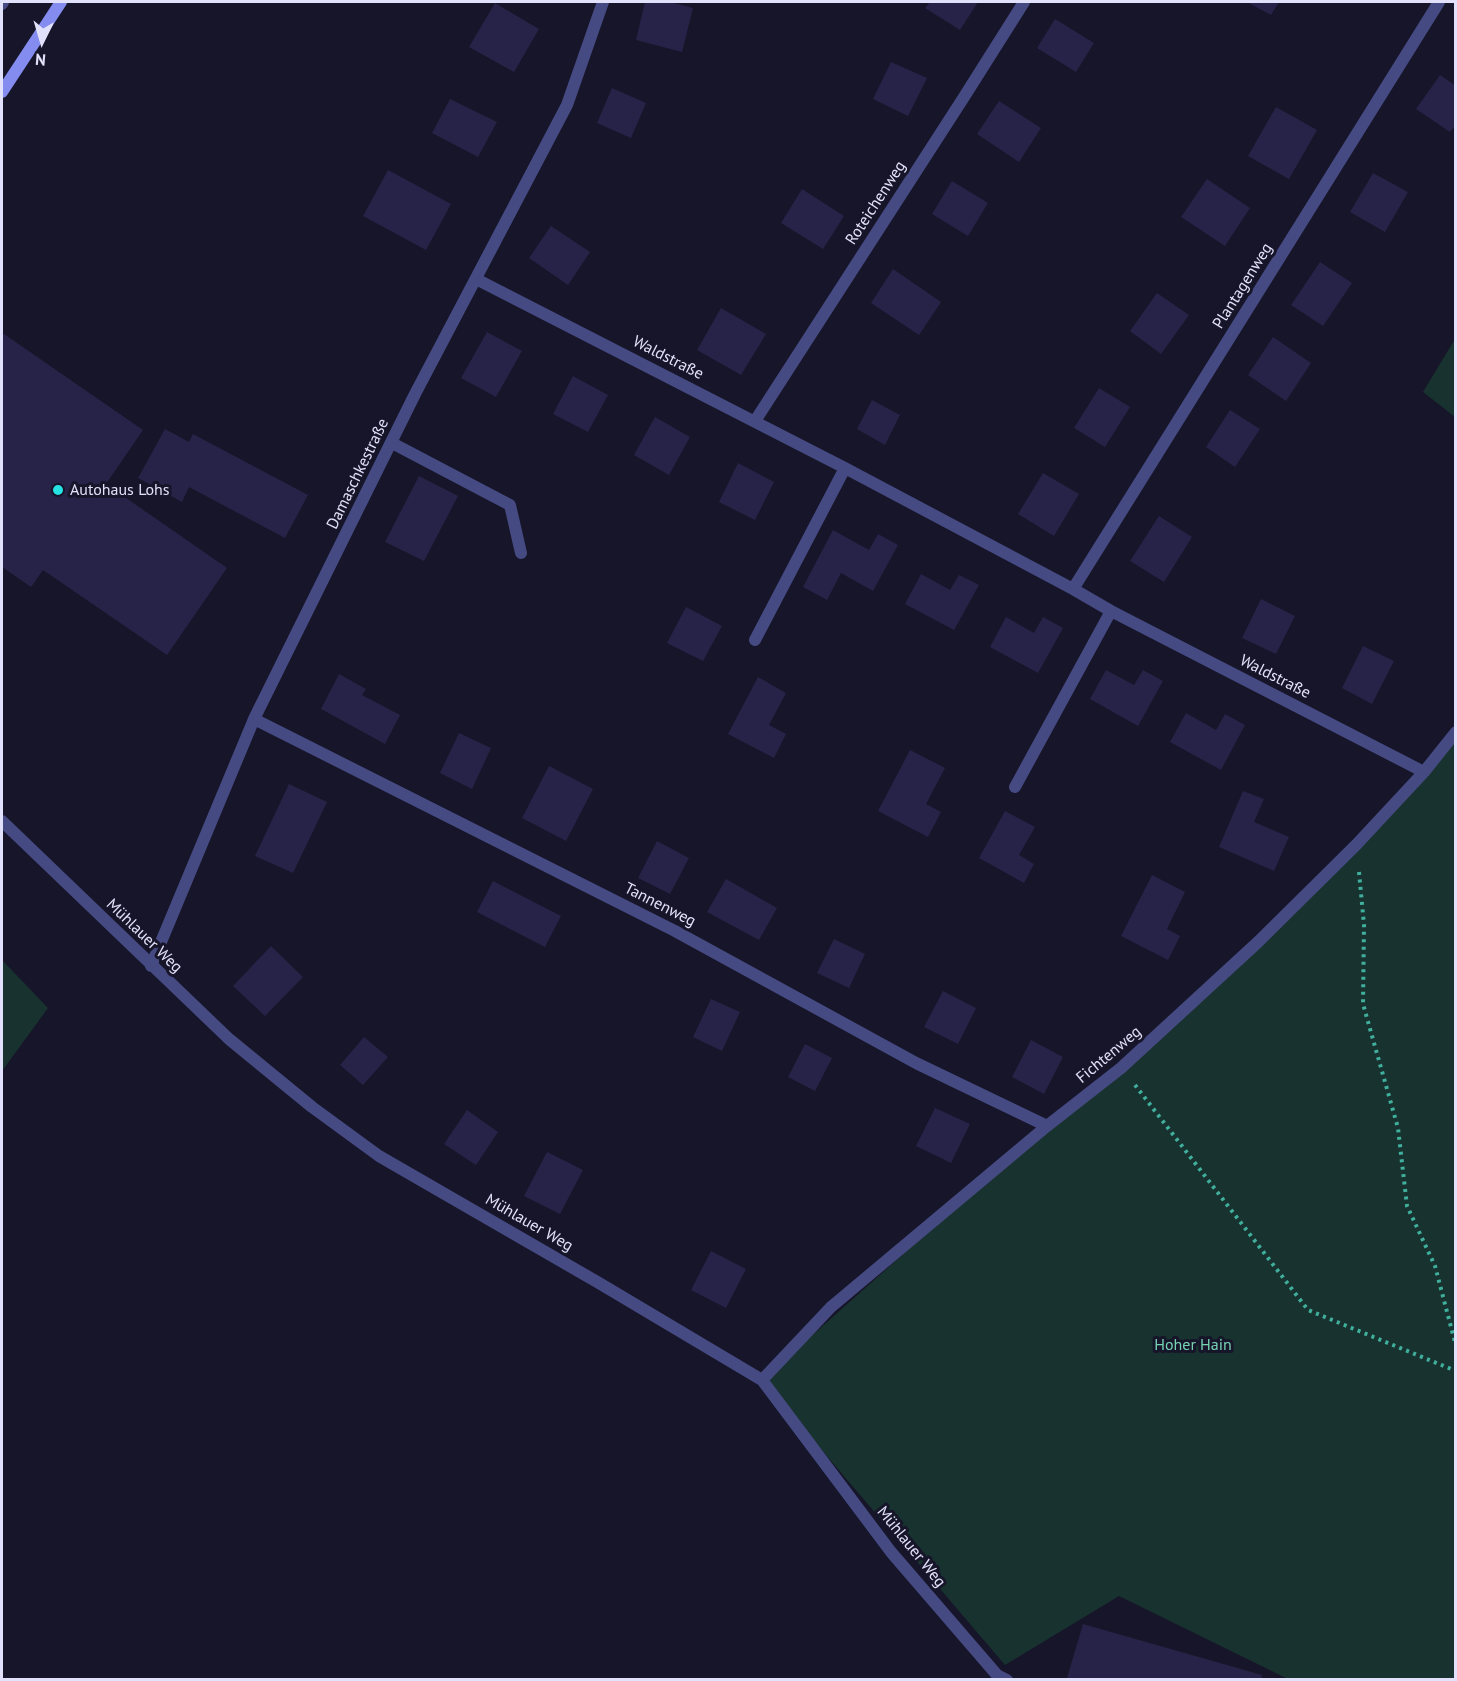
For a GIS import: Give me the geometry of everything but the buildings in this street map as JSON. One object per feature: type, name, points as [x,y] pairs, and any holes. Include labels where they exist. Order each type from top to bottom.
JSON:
[{"type":"main road","points":[[2,92],[61,2]]},
{"type":"street","name":"Damaschkestraße","points":[[151,966],[254,719],[415,394],[567,105],[603,2]]},
{"type":"street","name":"Roteichenweg","points":[[755,421],[1024,2]]},
{"type":"street","name":"Plantagenweg","points":[[1073,589],[1439,2]]},
{"type":"street","name":"Waldstraße","points":[[476,279],[755,421],[1111,611],[1424,772]]},
{"type":"street","points":[[392,443],[510,505],[521,553]]},
{"type":"street","points":[[755,640],[845,468]]},
{"type":"street","points":[[1015,787],[1111,611]]},
{"type":"street","name":"Tannenweg","points":[[254,719],[675,931],[916,1063],[1047,1126]]},
{"type":"street","name":"Fichtenweg","points":[[762,1380],[831,1307],[1047,1126],[1122,1068],[1258,942],[1356,845],[1424,772],[1455,732]]},
{"type":"street","name":"Mühlauer Weg","points":[[2,821],[229,1039],[312,1107],[380,1156],[762,1380],[891,1552],[997,1675],[1007,1680]]},
{"type":"path","points":[[1356,845],[1364,925],[1363,1004],[1398,1128],[1407,1206],[1435,1266],[1455,1346]]},
{"type":"path","points":[[1122,1068],[1308,1310],[1455,1371]]},
{"type":"green space","points":[[1455,339],[1455,417],[1423,392]]},
{"type":"green space","name":"Hoher Hain","points":[[1455,732],[1455,1679],[1288,1679],[1119,1596],[1005,1665],[762,1380],[1047,1126],[1258,943]]},
{"type":"green space","points":[[2,960],[48,1008],[2,1071]]},
{"type":"place","name":"Autohaus Lohs","points":[[58,490]]}]
